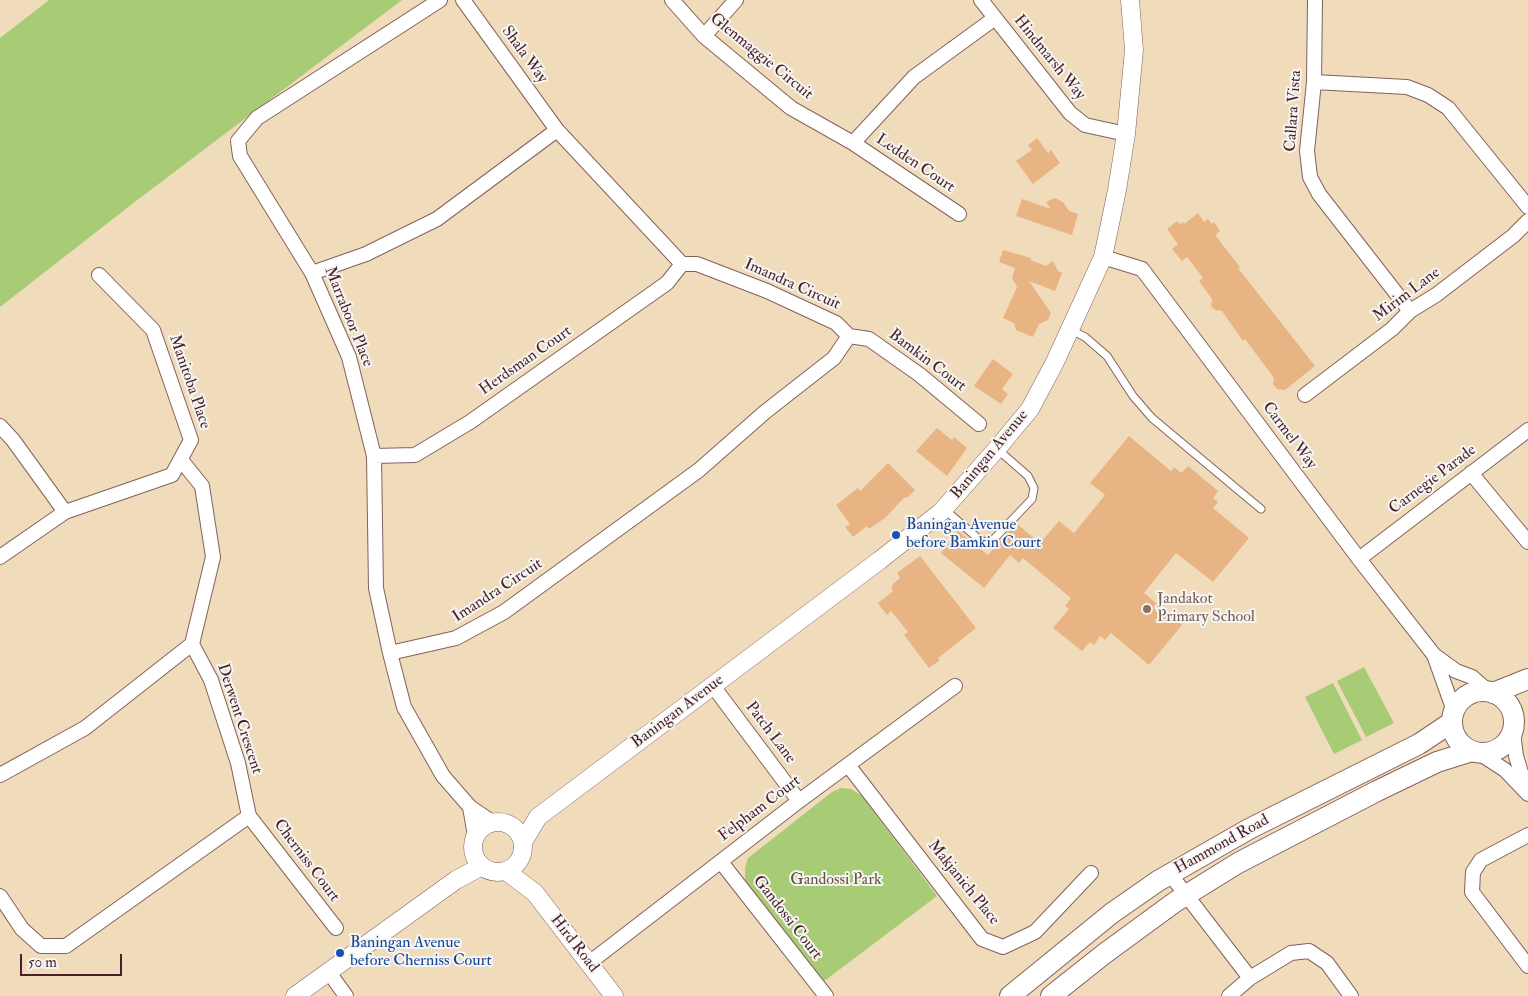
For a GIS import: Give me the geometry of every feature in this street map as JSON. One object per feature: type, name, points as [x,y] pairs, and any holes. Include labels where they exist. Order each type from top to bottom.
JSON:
[{"type":"main road","points":[[1491,692],[1502,698],[1509,705],[1518,723],[1509,740],[1496,750],[1475,752],[1457,740],[1453,731],[1453,716],[1460,700],[1468,694],[1478,691],[1491,692],[1528,679]]},
{"type":"main road","name":"Hammond Road","points":[[1010,996],[1112,914],[1170,874],[1249,829],[1419,744],[1453,716]]},
{"type":"main road","name":"Hammond Road","points":[[1051,996],[1104,954],[1186,895],[1238,863],[1437,762],[1475,752]]},
{"type":"street","name":"Marraboor Place","points":[[440,0],[257,118],[238,140],[240,156],[312,273],[349,357],[374,456],[376,588],[404,707],[443,776],[470,807],[501,824]]},
{"type":"street","name":"Shala Way","points":[[463,0],[557,130]]},
{"type":"street","name":"Glenmaggie Circuit","points":[[672,0],[704,36],[791,108],[853,143]]},
{"type":"street","points":[[704,36],[736,0]]},
{"type":"street","name":"Hindmarsh Way","points":[[982,0],[1070,113],[1085,125],[1126,134]]},
{"type":"street","name":"Baningan Avenue","points":[[521,850],[538,817],[878,562],[944,509],[1030,409],[1055,362],[1103,257],[1126,134],[1134,50],[1130,0]]},
{"type":"street","name":"Callara Vista","points":[[1315,0],[1314,82],[1307,151],[1310,177],[1319,194],[1410,311]]},
{"type":"street","points":[[853,143],[914,77],[995,18]]},
{"type":"street","points":[[1314,82],[1407,87],[1428,95],[1448,108],[1528,207]]},
{"type":"street","points":[[312,273],[366,254],[437,219],[557,130],[682,264]]},
{"type":"street","name":"Ledden Court","points":[[853,143],[959,214]]},
{"type":"street","name":"Mirim Lane","points":[[1305,394],[1392,329],[1410,311],[1436,295],[1514,236],[1528,221]]},
{"type":"street","name":"Carmel Way","points":[[1103,257],[1142,269],[1359,559],[1434,655],[1456,671],[1472,677],[1491,692]]},
{"type":"street","name":"Imandra Circuit","points":[[390,653],[456,638],[504,612],[699,470],[765,412],[834,358],[848,336],[836,323],[767,291],[697,264],[682,264]]},
{"type":"street","name":"Herdsman Court","points":[[374,456],[415,454],[470,422],[667,283],[682,264]]},
{"type":"street","name":"Manitoba Place","points":[[0,557],[65,512],[172,474],[191,440],[153,330],[99,275]]},
{"type":"street","name":"Bamkin Court","points":[[848,336],[869,338],[920,375],[979,424]]},
{"type":"street","points":[[0,426],[13,440],[65,512]]},
{"type":"street","name":"Carnegie Parade","points":[[1359,559],[1528,430]]},
{"type":"street","points":[[0,776],[85,728],[192,644],[213,557],[202,486],[181,460]]},
{"type":"street","points":[[1471,473],[1528,542]]},
{"type":"street","name":"Derwent Crescent","points":[[192,644],[211,680],[238,763],[249,816]]},
{"type":"street","name":"Carmel Way","points":[[1434,655],[1453,716]]},
{"type":"street","name":"Patch Lane","points":[[713,686],[799,801]]},
{"type":"street","name":"Felpham Court","points":[[589,963],[799,801],[954,686]]},
{"type":"street","points":[[1518,723],[1516,756],[1528,794]]},
{"type":"street","points":[[1475,752],[1505,770],[1528,794]]},
{"type":"street","name":"Makjanich Place","points":[[848,765],[982,939],[1003,946],[1035,932],[1091,873]]},
{"type":"street","points":[[295,996],[456,880],[477,852],[480,829],[501,824],[519,834],[521,850],[514,866],[506,871],[489,871],[477,852],[470,807]]},
{"type":"street","points":[[0,896],[22,928],[41,946],[66,946],[249,816]]},
{"type":"street","name":"Cherniss Court","points":[[249,816],[336,928]]},
{"type":"street","name":"Baningan Avenue","points":[[501,824],[538,817]]},
{"type":"street","points":[[1528,835],[1481,860],[1473,872],[1472,892],[1528,966]]},
{"type":"street","name":"Hird Road","points":[[521,850],[534,893]]},
{"type":"street","name":"Gandossi Court","points":[[721,862],[826,996]]},
{"type":"street","name":"Hird Road","points":[[506,871],[534,893],[614,996]]},
{"type":"street","points":[[1170,874],[1250,978]]},
{"type":"street","points":[[1228,996],[1250,978],[1291,953],[1309,951],[1327,963],[1352,996]]},
{"type":"street","points":[[328,971],[346,996]]},
{"type":"lane","points":[[1070,329],[1085,337],[1107,356],[1133,396],[1152,418],[1261,509]]},
{"type":"lane","points":[[944,509],[981,541],[991,542],[1032,498],[1034,488],[1028,476],[997,449]]},
{"type":"green space","points":[[49,0],[402,0],[136,201],[0,307],[0,38]]},
{"type":"green space","points":[[1364,667],[1394,723],[1366,737],[1337,681]]},
{"type":"green space","points":[[1333,683],[1362,740],[1334,754],[1305,697]]},
{"type":"green space","name":"Gandossi Park","points":[[841,788],[851,789],[862,796],[937,896],[823,982],[752,892],[745,880],[745,868],[748,858],[832,792]]},
{"type":"building","points":[[1037,138],[1048,153],[1051,150],[1060,163],[1033,184],[1016,161],[1032,150],[1028,145]]},
{"type":"building","points":[[1055,198],[1063,202],[1069,211],[1078,214],[1072,235],[1016,216],[1022,199],[1051,209],[1046,202]]},
{"type":"building","points":[[1198,213],[1204,222],[1208,219],[1212,224],[1214,222],[1220,231],[1215,235],[1240,267],[1238,268],[1315,366],[1285,390],[1277,389],[1273,384],[1274,378],[1245,339],[1243,341],[1222,311],[1215,310],[1211,306],[1212,299],[1199,281],[1203,278],[1187,257],[1182,261],[1172,249],[1178,244],[1167,229],[1177,221],[1180,224],[1183,222],[1184,224]]},
{"type":"building","points":[[1003,250],[1031,258],[1030,260],[1046,266],[1053,261],[1058,271],[1062,273],[1055,291],[1029,281],[1051,313],[1048,320],[1039,324],[1033,337],[1016,330],[1014,323],[1003,318],[1017,287],[1012,278],[1015,268],[999,262]]},
{"type":"building","points":[[993,359],[1013,374],[1002,389],[1008,394],[1001,404],[974,386]]},
{"type":"building","points":[[937,428],[952,440],[954,437],[967,448],[947,476],[916,451]]},
{"type":"building","points":[[1129,436],[1171,471],[1174,467],[1181,473],[1188,466],[1218,491],[1213,498],[1218,502],[1213,508],[1249,538],[1213,582],[1176,553],[1144,593],[1182,625],[1149,665],[1111,633],[1105,640],[1100,636],[1094,645],[1090,642],[1082,651],[1053,628],[1069,609],[1065,606],[1071,598],[1023,558],[1019,563],[1010,555],[984,588],[941,553],[958,531],[988,555],[1016,523],[1040,543],[1059,521],[1074,533],[1105,495],[1090,483]]},
{"type":"building","points":[[888,463],[915,490],[907,498],[905,497],[885,518],[869,529],[867,526],[853,537],[845,527],[850,524],[836,505],[858,488],[860,491]]},
{"type":"building","points":[[920,556],[976,628],[938,658],[940,660],[929,668],[904,635],[908,632],[891,611],[887,615],[878,603],[893,591],[892,585],[900,578],[897,573]]},
{"type":"place","name":"Baningan Avenue before Bamkin Court","points":[[896,535]]},
{"type":"place","name":"Jandakot Primary School","points":[[1147,609]]},
{"type":"place","name":"Baningan Avenue before Cherniss Court","points":[[340,953]]}]
